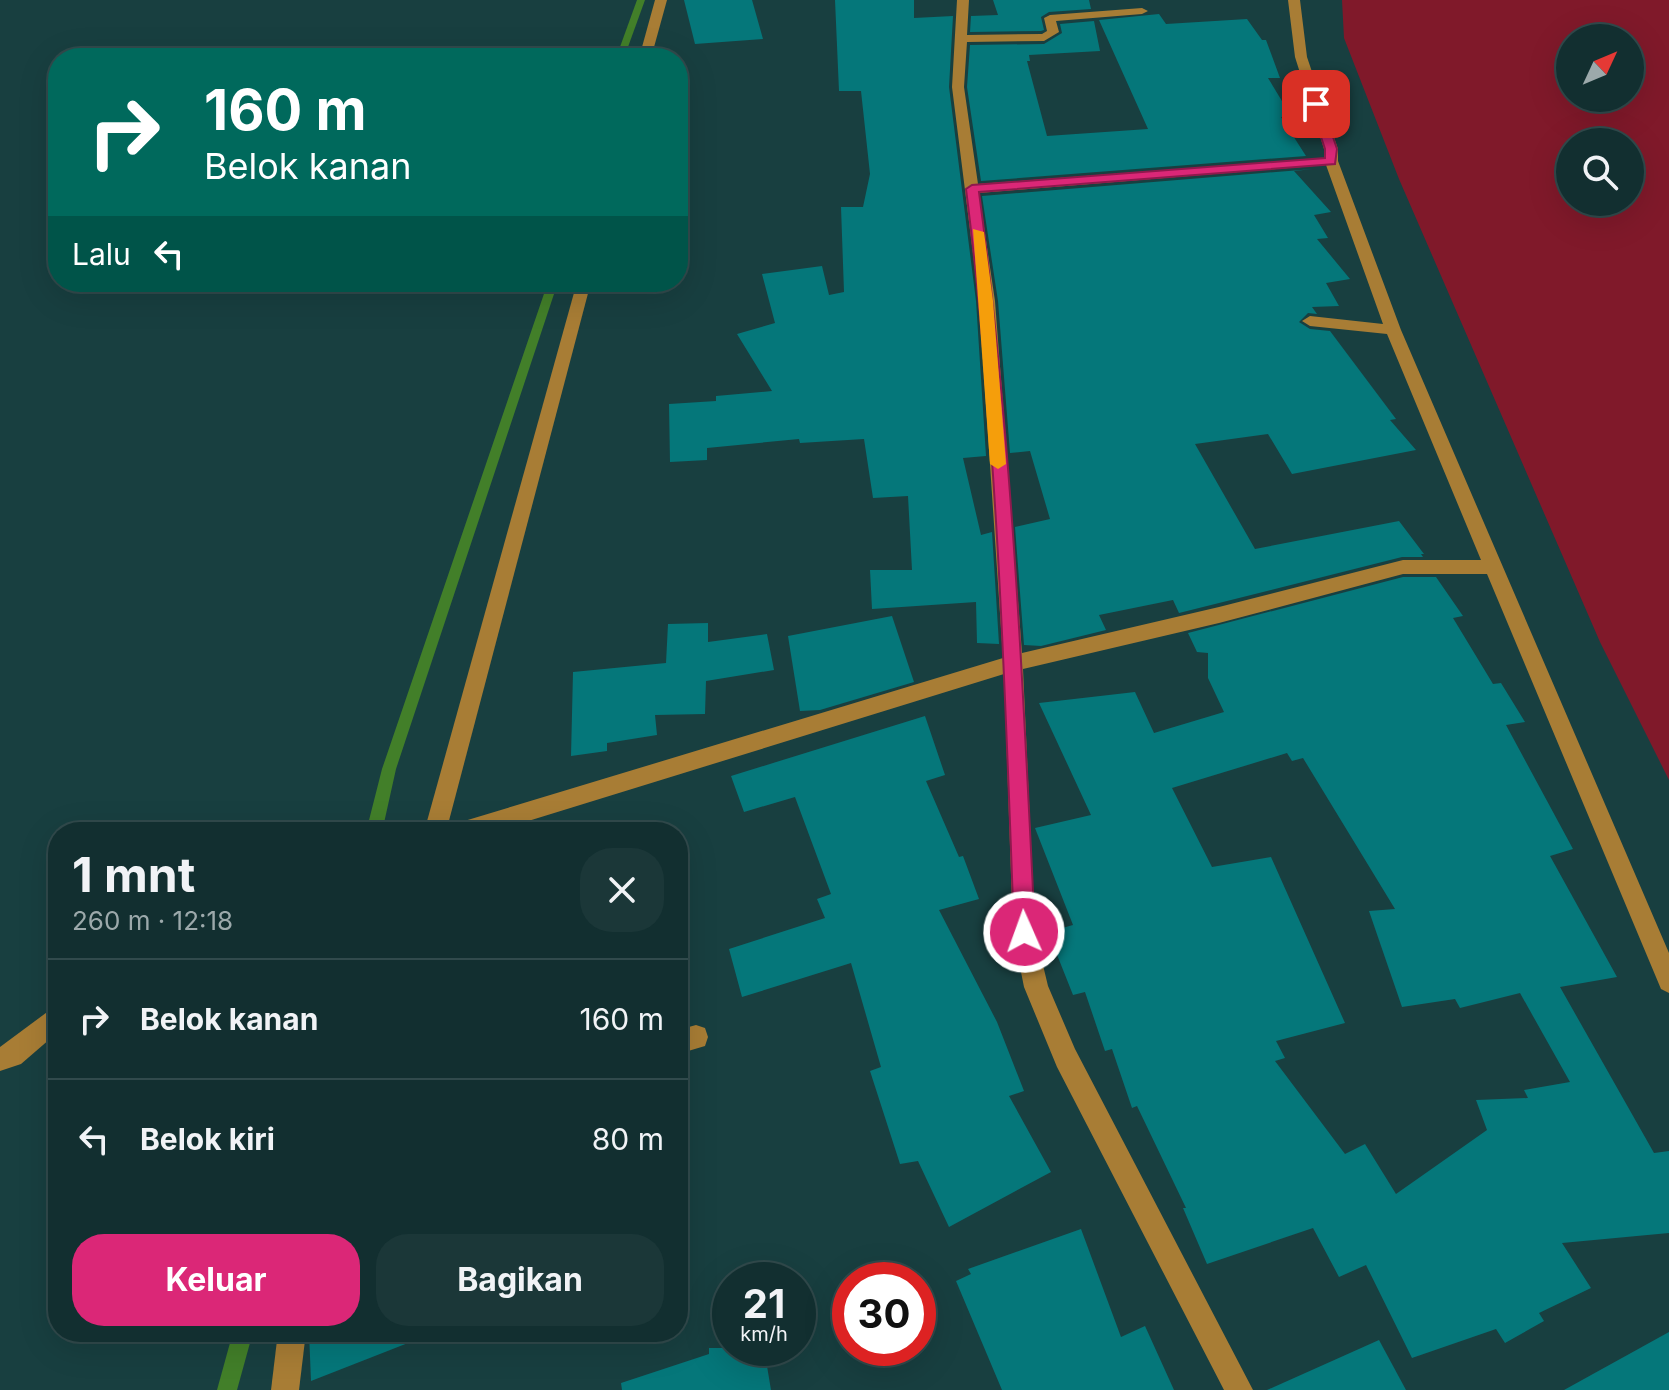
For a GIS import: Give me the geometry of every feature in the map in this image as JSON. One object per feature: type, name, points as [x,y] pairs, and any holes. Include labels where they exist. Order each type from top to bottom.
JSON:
[{"type":"street","points":[[648,48],[661,0]]},
{"type":"street","points":[[963,0],[958,87],[987,301],[1013,663],[1024,932],[1036,987],[1066,1058],[1239,1390]]},
{"type":"street","points":[[1294,0],[1293,17],[1306,75],[1331,149],[1331,161],[1393,330],[1669,981]]},
{"type":"street","points":[[961,39],[1044,37],[1053,32],[1050,18],[1142,11]]},
{"type":"street","points":[[972,189],[1331,161]]},
{"type":"street","points":[[438,822],[581,292]]},
{"type":"street","points":[[1310,321],[1393,330]]},
{"type":"street","points":[[494,822],[1013,663],[1219,615],[1403,567],[1493,567]]},
{"type":"street","points":[[0,1059],[12,1055],[48,1024]]},
{"type":"street","points":[[285,1390],[291,1342]]},
{"type":"shaded area","points":[[1342,0],[1669,0],[1669,780],[1600,642],[1399,179],[1344,38]]},
{"type":"building","points":[[684,0],[752,0],[763,39],[695,44]]},
{"type":"building","points":[[835,0],[914,0],[914,18],[953,16],[949,87],[976,301],[986,456],[963,458],[981,535],[992,532],[999,644],[977,643],[976,602],[872,609],[870,570],[912,570],[908,496],[873,498],[864,439],[800,443],[799,439],[707,448],[707,460],[670,462],[669,404],[716,401],[716,396],[772,391],[737,334],[775,323],[762,274],[822,266],[829,295],[844,292],[841,207],[863,207],[870,174],[861,91],[839,91]]},
{"type":"building","points":[[993,0],[1089,0],[1091,9],[1049,12],[1041,17],[1044,30],[1041,31],[970,32],[971,16],[998,15]]},
{"type":"building","points":[[1159,14],[1166,24],[1247,19],[1262,40],[1266,40],[1280,78],[1268,78],[1291,116],[1281,117],[1306,156],[981,181],[967,87],[970,45],[1044,44],[1062,33],[1060,24],[1094,21],[1100,51],[1029,55],[1030,61],[1027,61],[1047,136],[1148,129],[1099,20]]},
{"type":"building","points":[[1313,169],[1294,171],[1331,212],[1314,215],[1328,238],[1317,239],[1350,279],[1326,283],[1339,306],[1312,307],[1317,314],[1308,313],[1299,322],[1310,329],[1330,331],[1396,419],[1390,420],[1416,450],[1292,474],[1268,434],[1195,444],[1255,549],[1399,521],[1424,554],[1421,554],[1423,557],[1402,557],[1179,613],[1173,600],[1099,615],[1106,630],[1041,646],[1024,645],[1015,527],[1050,519],[1030,451],[1010,453],[998,301],[982,196]]},
{"type":"building","points":[[1403,577],[1436,577],[1463,616],[1453,618],[1493,684],[1501,683],[1525,722],[1506,725],[1573,849],[1550,856],[1617,977],[1560,987],[1654,1153],[1669,1151],[1669,1233],[1562,1243],[1591,1288],[1539,1313],[1544,1321],[1505,1343],[1496,1329],[1412,1358],[1366,1265],[1339,1277],[1313,1228],[1207,1264],[1183,1208],[1186,1208],[1137,1106],[1132,1108],[1112,1049],[1105,1051],[1085,992],[1073,995],[1048,932],[1073,925],[1035,828],[1091,815],[1039,703],[1135,692],[1154,733],[1224,712],[1208,678],[1208,653],[1197,652],[1188,633]],"holes":[[[1287,753],[1292,761],[1303,758],[1395,909],[1369,911],[1402,1007],[1455,999],[1460,1008],[1520,993],[1570,1082],[1524,1090],[1528,1098],[1476,1100],[1487,1130],[1396,1194],[1365,1144],[1345,1154],[1275,1061],[1285,1058],[1276,1041],[1345,1023],[1271,857],[1212,867],[1172,788]]]},
{"type":"building","points":[[892,616],[914,682],[820,710],[800,711],[788,636]]},
{"type":"building","points":[[708,623],[708,642],[767,634],[774,670],[706,681],[705,714],[655,715],[657,735],[607,743],[607,751],[571,756],[573,672],[666,663],[668,624]]},
{"type":"building","points":[[925,716],[945,775],[926,781],[959,857],[963,856],[979,899],[939,910],[997,1022],[1024,1091],[1009,1096],[1051,1172],[949,1227],[918,1161],[900,1164],[870,1071],[881,1067],[851,963],[742,997],[729,949],[825,918],[817,899],[831,894],[795,797],[744,812],[731,776]]},
{"type":"building","points":[[1081,1229],[1121,1337],[1145,1326],[1174,1390],[1002,1390],[956,1281],[971,1274],[968,1269]]},
{"type":"building","points":[[1669,1332],[1669,1390],[1564,1390]]},
{"type":"building","points":[[1379,1340],[1406,1390],[1267,1390]]},
{"type":"building","points":[[309,1342],[411,1342],[311,1381]]},
{"type":"building","points":[[709,1348],[712,1348],[712,1366],[767,1366],[771,1390],[622,1390],[621,1383],[709,1354]]},
{"type":"waterway","points":[[624,48],[641,0]]},
{"type":"waterway","points":[[376,822],[389,769],[550,292]]},
{"type":"waterway","points":[[227,1390],[240,1342]]},
{"type":"slow traffic","points":[[978,232],[987,301],[998,464]]},
{"type":"route","points":[[1024,932],[1013,663],[987,301],[972,189],[1331,161],[1331,149],[1316,104]]}]
